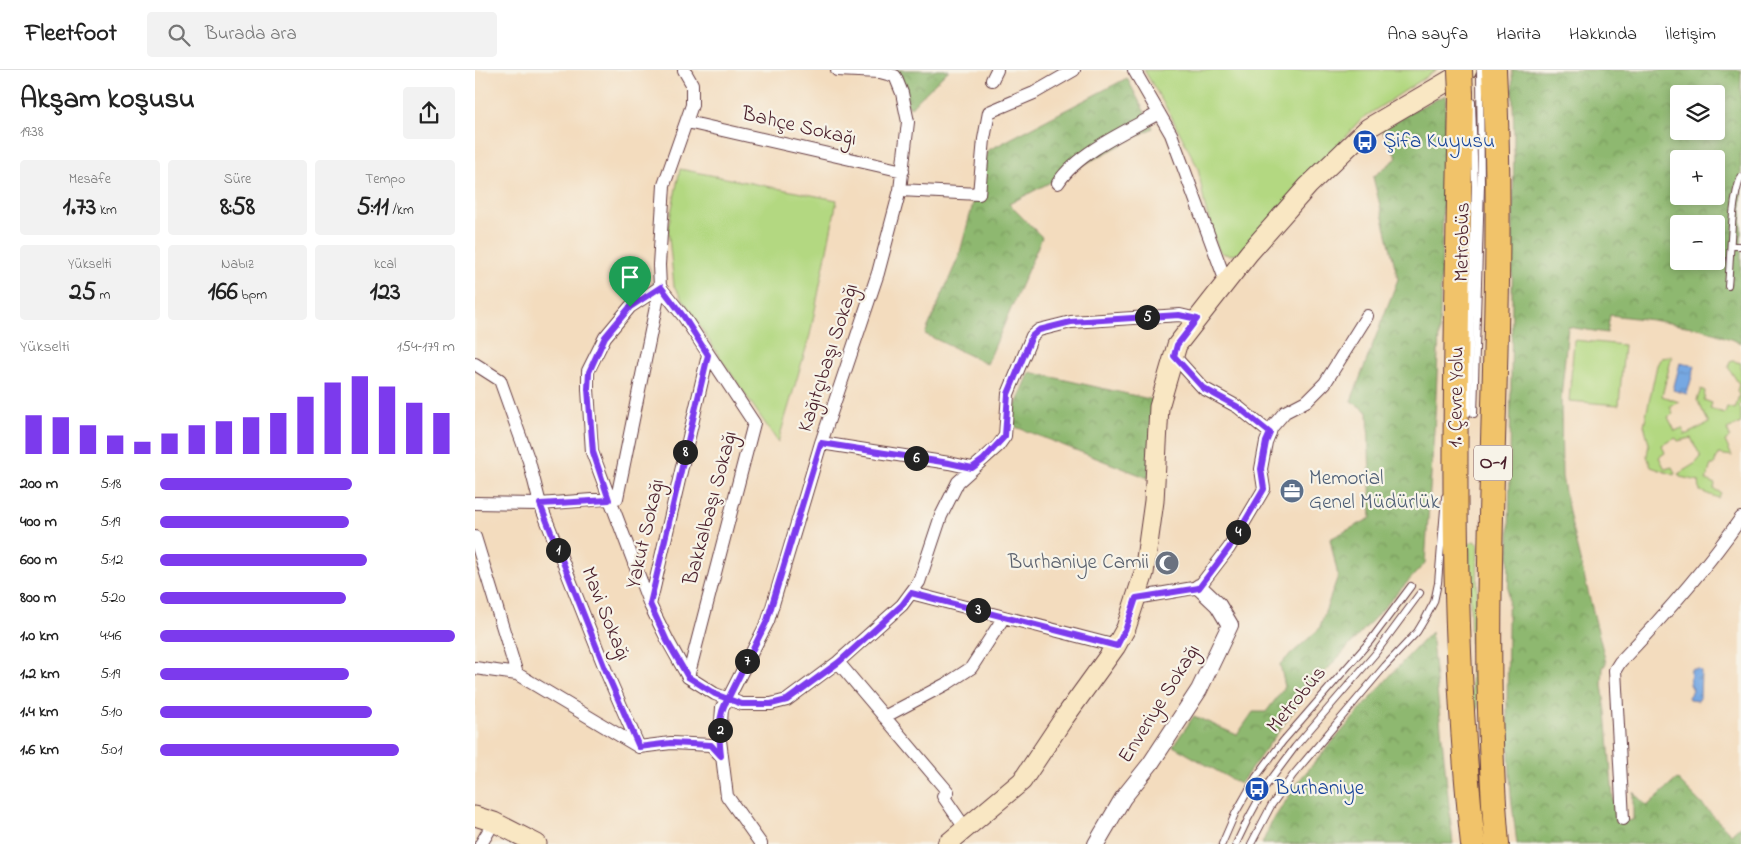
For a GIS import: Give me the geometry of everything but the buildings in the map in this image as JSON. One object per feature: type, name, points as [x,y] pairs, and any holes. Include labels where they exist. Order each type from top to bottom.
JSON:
[{"type":"highway","name":"1. Çevre Yolu","points":[[1473,844],[1462,724],[1457,625],[1456,503],[1457,384],[1476,79]]},
{"type":"highway","name":"1. Çevre Yolu","points":[[1476,79],[1498,281],[1488,674],[1493,797],[1497,844]]},
{"type":"highway","points":[[1429,588],[1457,625]]},
{"type":"main road","points":[[948,844],[1022,781],[1064,718],[1117,646],[1126,628],[1144,573],[1154,501],[1159,407],[1177,345],[1226,282],[1308,186],[1368,128],[1476,79]]},
{"type":"main road","points":[[475,816],[494,822],[537,844]]},
{"type":"street","points":[[475,503],[540,504],[588,502],[617,498],[661,287],[659,265],[663,184],[692,105],[692,84],[685,70]]},
{"type":"street","name":"Kağıtçıbaşı Sokağı","points":[[761,844],[727,796],[719,740],[722,707],[728,699],[767,621],[821,443],[878,273],[900,190],[908,122],[902,93],[895,76],[880,72],[837,70]]},
{"type":"street","points":[[900,190],[979,194],[984,140],[989,112],[1034,93],[1073,70]]},
{"type":"street","points":[[1134,70],[1171,134],[1226,282]]},
{"type":"street","points":[[1058,183],[1065,172],[1105,143],[1159,113]]},
{"type":"street","name":"Bahçe Sokağı","points":[[687,122],[903,171]]},
{"type":"street","points":[[661,287],[630,307],[605,337],[589,372],[588,389],[593,452],[609,500],[650,604],[667,641],[688,677],[715,694],[742,704],[771,704],[787,700],[839,662],[902,605],[919,582],[941,516],[958,482],[983,460],[1005,436],[1008,394],[1032,336],[1039,330],[1071,322],[1179,315],[1197,319]]},
{"type":"street","name":"Bakkalbaşı Sokağı","points":[[661,287],[684,317],[754,423],[688,677]]},
{"type":"street","points":[[1136,598],[1199,588],[1229,548],[1264,489],[1261,469],[1266,442],[1272,428],[1285,412],[1308,400],[1325,383],[1367,316]]},
{"type":"street","name":"Yakut Sokağı","points":[[650,604],[708,355]]},
{"type":"street","points":[[1174,356],[1203,388],[1238,407],[1270,433]]},
{"type":"street","name":"Mavi Sokağı","points":[[475,364],[500,380],[529,461],[540,504],[608,676],[639,747]]},
{"type":"street","points":[[821,443],[972,468]]},
{"type":"street","points":[[1623,819],[1615,670],[1620,662],[1664,616],[1699,575],[1741,518]]},
{"type":"street","points":[[475,537],[517,674]]},
{"type":"street","name":"Enveriye Sokağı","points":[[1096,844],[1123,798],[1151,763],[1199,690],[1230,625],[1218,605],[1199,588]]},
{"type":"street","points":[[911,593],[1117,646]]},
{"type":"street","points":[[884,717],[948,683],[971,668],[1004,617]]},
{"type":"street","points":[[839,662],[947,792],[943,796],[965,828]]},
{"type":"street","points":[[475,668],[517,674],[639,747],[671,743],[711,745],[721,756]]},
{"type":"street","points":[[481,844],[494,822]]},
{"type":"lane","name":"Metrobüs","points":[[1471,70],[1476,79],[1471,414]]},
{"type":"lane","points":[[1728,286],[1736,194],[1741,177]]},
{"type":"lane","points":[[1731,246],[1741,246]]},
{"type":"lane","points":[[1447,469],[1457,384]]},
{"type":"lane","points":[[1251,844],[1271,806],[1293,775],[1385,666],[1417,632],[1434,602],[1429,588],[1446,488]]},
{"type":"lane","name":"Metrobüs","points":[[1222,844],[1235,814],[1256,777],[1283,741],[1370,641],[1411,586]]},
{"type":"lane","name":"Metrobüs","points":[[1236,844],[1266,786],[1295,747],[1429,588]]},
{"type":"green space","points":[[886,70],[949,70],[910,108]]},
{"type":"green space","points":[[1144,70],[1437,70],[1360,120],[1242,253],[1229,255],[1218,249],[1205,207],[1198,168],[1170,114]]},
{"type":"green space","points":[[1512,70],[1741,70],[1741,343],[1703,329],[1610,315],[1607,333],[1568,327],[1561,398],[1562,477],[1574,536],[1606,663],[1603,668],[1602,685],[1615,822],[1633,820],[1633,792],[1647,806],[1677,779],[1731,834],[1741,825],[1741,844],[1517,844],[1511,796],[1507,711],[1514,135]]},
{"type":"green space","points":[[1127,78],[1153,128],[1009,204],[1042,237],[987,364],[925,334],[959,256],[987,151]]},
{"type":"green space","points":[[1446,95],[1440,312],[1425,563],[1312,686],[1240,784],[1173,746],[1194,716],[1237,735],[1253,712],[1266,712],[1285,687],[1280,664],[1319,629],[1338,576],[1330,539],[1371,518],[1368,412],[1351,401],[1398,279],[1373,177],[1397,158],[1382,130],[1414,110]]},
{"type":"green space","points":[[680,169],[837,200],[810,335],[778,442],[674,286],[668,228]]},
{"type":"green space","points":[[1574,340],[1624,345],[1619,405],[1569,401]]},
{"type":"green space","points":[[1672,356],[1662,396],[1679,402],[1670,406],[1673,414],[1668,417],[1675,431],[1682,428],[1685,435],[1709,423],[1697,400],[1701,389],[1705,391],[1704,400],[1712,403],[1710,409],[1725,413],[1727,407],[1735,409],[1739,395],[1737,391],[1739,384],[1728,367],[1730,362],[1733,361],[1741,363],[1741,404],[1739,406],[1741,409],[1741,423],[1727,429],[1730,437],[1725,441],[1732,456],[1718,454],[1714,465],[1711,465],[1706,480],[1715,484],[1714,489],[1721,493],[1718,498],[1700,491],[1699,481],[1680,477],[1678,474],[1696,463],[1701,457],[1691,438],[1678,441],[1676,438],[1662,445],[1665,453],[1659,457],[1665,469],[1672,467],[1674,475],[1651,467],[1647,456],[1649,443],[1644,425],[1657,365],[1661,358]]},
{"type":"green space","points":[[1030,372],[1154,400],[1148,478],[1008,424]]},
{"type":"green space","points":[[1474,541],[1478,544],[1476,660],[1478,709],[1472,709],[1469,544]]},
{"type":"green space","points":[[1431,632],[1453,844],[1262,844],[1271,823],[1302,777],[1396,669]]},
{"type":"water","points":[[1680,363],[1695,366],[1687,394],[1673,390]]},
{"type":"water","points":[[1691,669],[1699,669],[1701,671],[1700,698],[1698,701],[1689,700],[1688,697],[1693,690],[1690,684]]},
{"type":"place","name":"Şifa Kuyusu","points":[[1365,142]]},
{"type":"place","name":"Memorial Genel Müdürlük","points":[[1292,491]]},
{"type":"place","name":"Burhaniye Camii","points":[[1167,563]]},
{"type":"place","name":"Burhaniye","points":[[1257,789]]},
{"type":"route","points":[[630,307],[605,337],[589,372],[588,389],[593,452],[609,500],[540,504],[608,676],[639,747],[671,743],[711,745],[721,756],[719,740],[722,707],[728,699],[742,704],[771,704],[787,700],[839,662],[902,605],[911,593],[1117,646],[1126,628],[1136,598],[1199,588],[1229,548],[1264,489],[1261,469],[1266,442],[1270,433],[1238,407],[1203,388],[1174,356],[1177,345],[1197,319],[1179,315],[1071,322],[1039,330],[1032,336],[1008,394],[1005,436],[998,446],[972,468],[821,443],[767,621],[728,699],[715,694],[688,677],[667,641],[650,604],[708,355],[684,317],[661,287],[630,307]]}]
